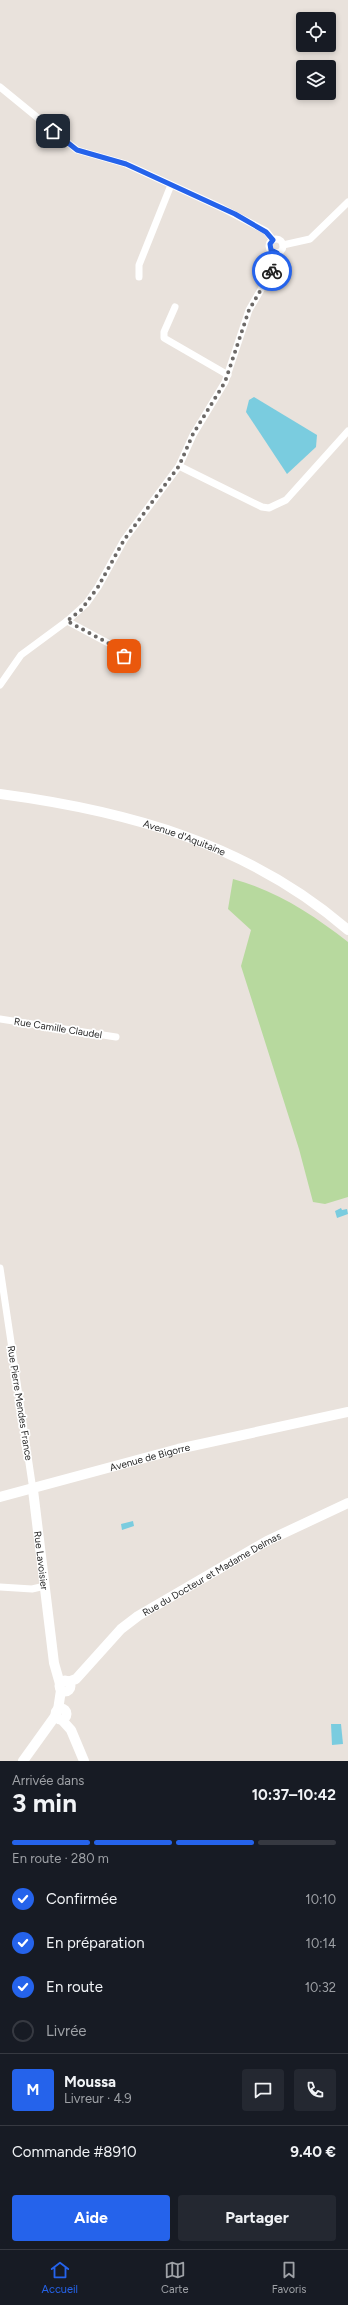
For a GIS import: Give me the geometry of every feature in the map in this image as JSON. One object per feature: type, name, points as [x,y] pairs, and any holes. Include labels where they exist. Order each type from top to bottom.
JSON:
[{"type":"street","points":[[0,87],[77,150],[118,161],[235,214],[266,232],[273,240],[279,240],[283,245]]},
{"type":"street","points":[[138,277],[139,264],[171,185]]},
{"type":"street","points":[[283,245],[310,239],[348,202]]},
{"type":"street","points":[[273,240],[270,244],[270,248],[272,252],[277,253]]},
{"type":"street","points":[[0,685],[22,655],[67,621],[90,598],[124,540],[179,466],[193,434],[228,375],[249,310],[273,269],[277,253],[282,250],[283,245]]},
{"type":"street","points":[[175,307],[164,332],[164,338],[228,375]]},
{"type":"street","points":[[179,466],[262,507],[269,508],[286,500],[348,431]]},
{"type":"street","points":[[67,621],[123,651],[124,656]]},
{"type":"street","name":"Avenue d'Aquitaine","points":[[0,794],[117,814],[152,824],[206,843],[282,882],[317,904],[348,930]]},
{"type":"street","name":"Rue Camille Claudel","points":[[0,1019],[116,1037]]},
{"type":"street","name":"Rue Pierre Mendes France","points":[[0,1268],[33,1490]]},
{"type":"street","points":[[315,1420],[320,1416],[348,1407]]},
{"type":"street","name":"Avenue de Bigorre","points":[[269,1429],[278,1424],[348,1407]]},
{"type":"street","name":"Avenue de Bigorre","points":[[0,1497],[33,1490],[107,1467],[348,1412]]},
{"type":"street","name":"Rue Lavoisier","points":[[33,1490],[51,1631],[59,1668],[65,1686]]},
{"type":"street","name":"Rue du Docteur et Madame Delmas","points":[[65,1686],[76,1679],[90,1666],[121,1629],[138,1616],[262,1543],[348,1503]]},
{"type":"street","points":[[0,1587],[32,1589],[45,1586]]},
{"type":"street","points":[[23,1761],[44,1731],[61,1715],[65,1686]]},
{"type":"street","points":[[61,1715],[73,1724],[84,1761]]},
{"type":"green space","points":[[233,879],[264,890],[294,904],[348,942],[348,1197],[325,1204],[313,1202],[299,1149],[241,966],[251,930],[228,909]]},
{"type":"water","points":[[254,397],[317,435],[316,447],[287,474],[246,412],[249,400]]},
{"type":"water","points":[[341,1208],[342,1210],[347,1209],[348,1214],[337,1218],[335,1211]]},
{"type":"water","points":[[133,1521],[134,1526],[122,1530],[121,1524]]},
{"type":"water","points":[[331,1724],[341,1724],[343,1744],[332,1745]]},
{"type":"way so far","points":[[124,656],[123,651],[67,621],[86,604],[98,587],[124,540],[179,466],[193,434],[225,382],[237,342],[249,310],[272,271]]},
{"type":"route","points":[[53,131],[77,150],[126,164],[235,214],[266,232],[273,240],[269,246],[272,252],[277,253],[275,265],[272,271]]}]
